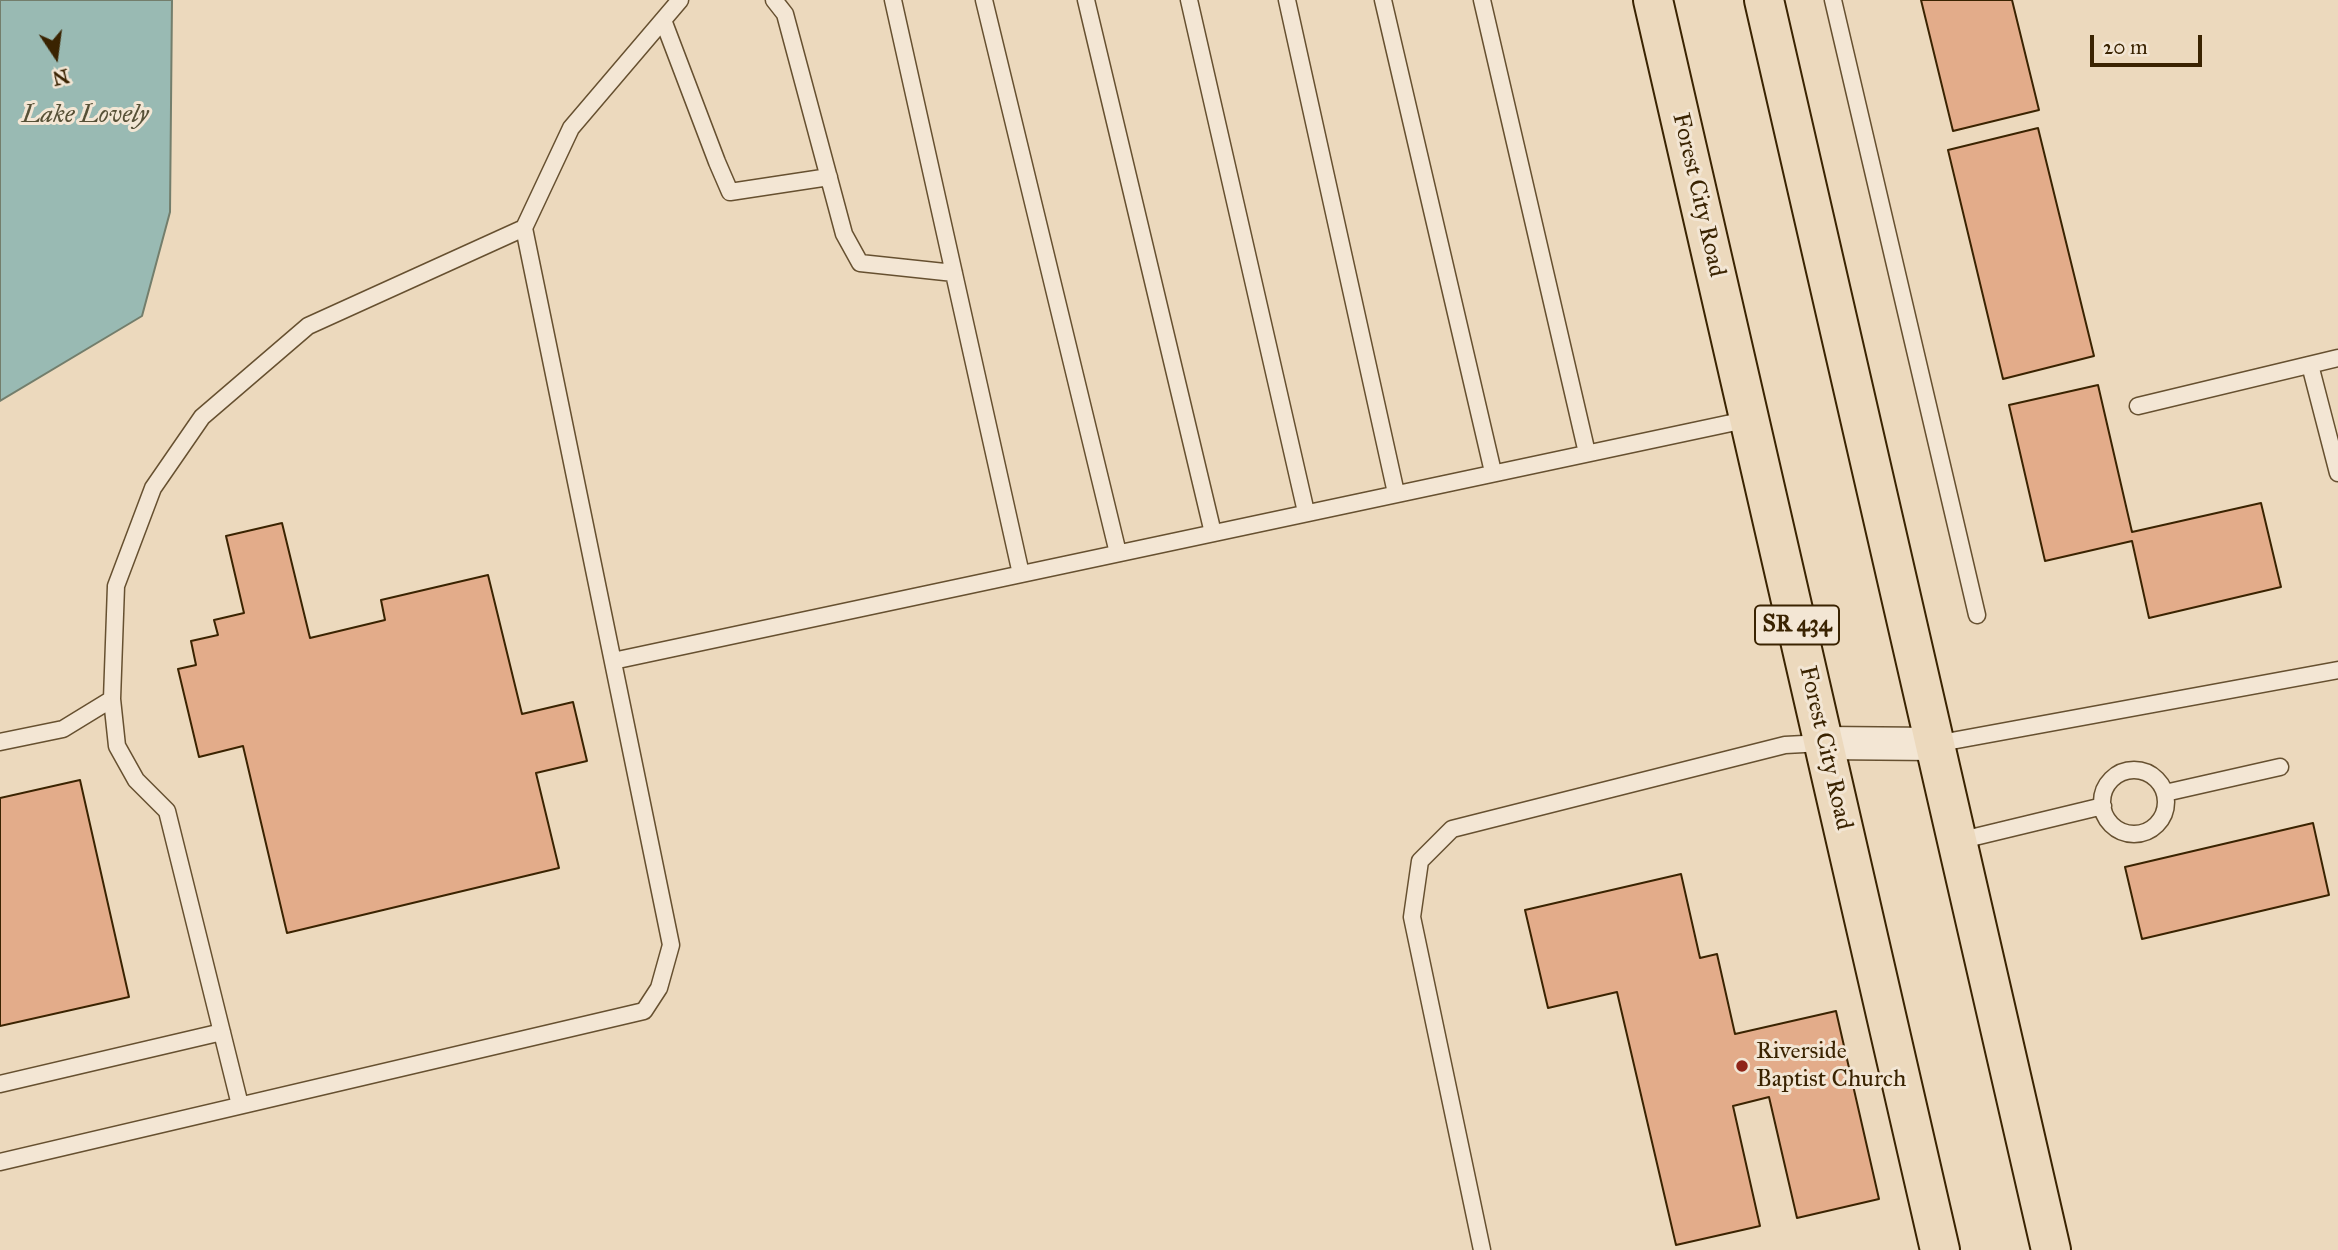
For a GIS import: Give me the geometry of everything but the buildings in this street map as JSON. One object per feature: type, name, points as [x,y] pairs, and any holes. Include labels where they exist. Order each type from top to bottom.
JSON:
[{"type":"main road","name":"Forest City Road","points":[[1653,0],[1940,1250]]},
{"type":"main road","points":[[1764,0],[2051,1250]]},
{"type":"street","points":[[1824,743],[1936,744]]},
{"type":"lane","points":[[0,1162],[644,1011],[659,988],[671,945],[524,228],[570,128],[680,0]]},
{"type":"lane","points":[[774,0],[785,14],[844,234],[860,263],[954,273]]},
{"type":"lane","points":[[893,0],[1021,574]]},
{"type":"lane","points":[[984,0],[1118,553]]},
{"type":"lane","points":[[1086,0],[1213,533]]},
{"type":"lane","points":[[1189,0],[1306,512]]},
{"type":"lane","points":[[1287,0],[1396,493]]},
{"type":"lane","points":[[1383,0],[1493,472]]},
{"type":"lane","points":[[1482,0],[1587,453]]},
{"type":"lane","points":[[1833,0],[1977,615]]},
{"type":"lane","points":[[663,19],[730,192],[829,177]]},
{"type":"lane","points":[[240,1105],[167,811],[136,780],[117,747],[112,699],[116,586],[153,488],[202,416],[308,326],[524,228]]},
{"type":"lane","points":[[2138,406],[2338,358]]},
{"type":"lane","points":[[2310,365],[2338,473]]},
{"type":"lane","points":[[613,661],[1750,419]]},
{"type":"lane","points":[[1936,744],[2338,670]]},
{"type":"lane","points":[[0,743],[63,729],[112,699]]},
{"type":"lane","points":[[1482,1250],[1412,917],[1420,862],[1452,830],[1786,746],[1824,743]]},
{"type":"lane","points":[[2165,793],[2280,767]]},
{"type":"lane","points":[[2123,772],[2144,772],[2153,776],[2165,793],[2164,814],[2158,823],[2140,833],[2120,830],[2111,824],[2103,806],[2107,785],[2123,772]]},
{"type":"lane","points":[[1958,841],[2103,806]]},
{"type":"lane","points":[[0,1084],[222,1032]]},
{"type":"water","name":"Lake Lovely","points":[[0,0],[172,0],[170,212],[142,316],[0,401]]},
{"type":"place","name":"Riverside Baptist Church","points":[[1742,1066]]}]
